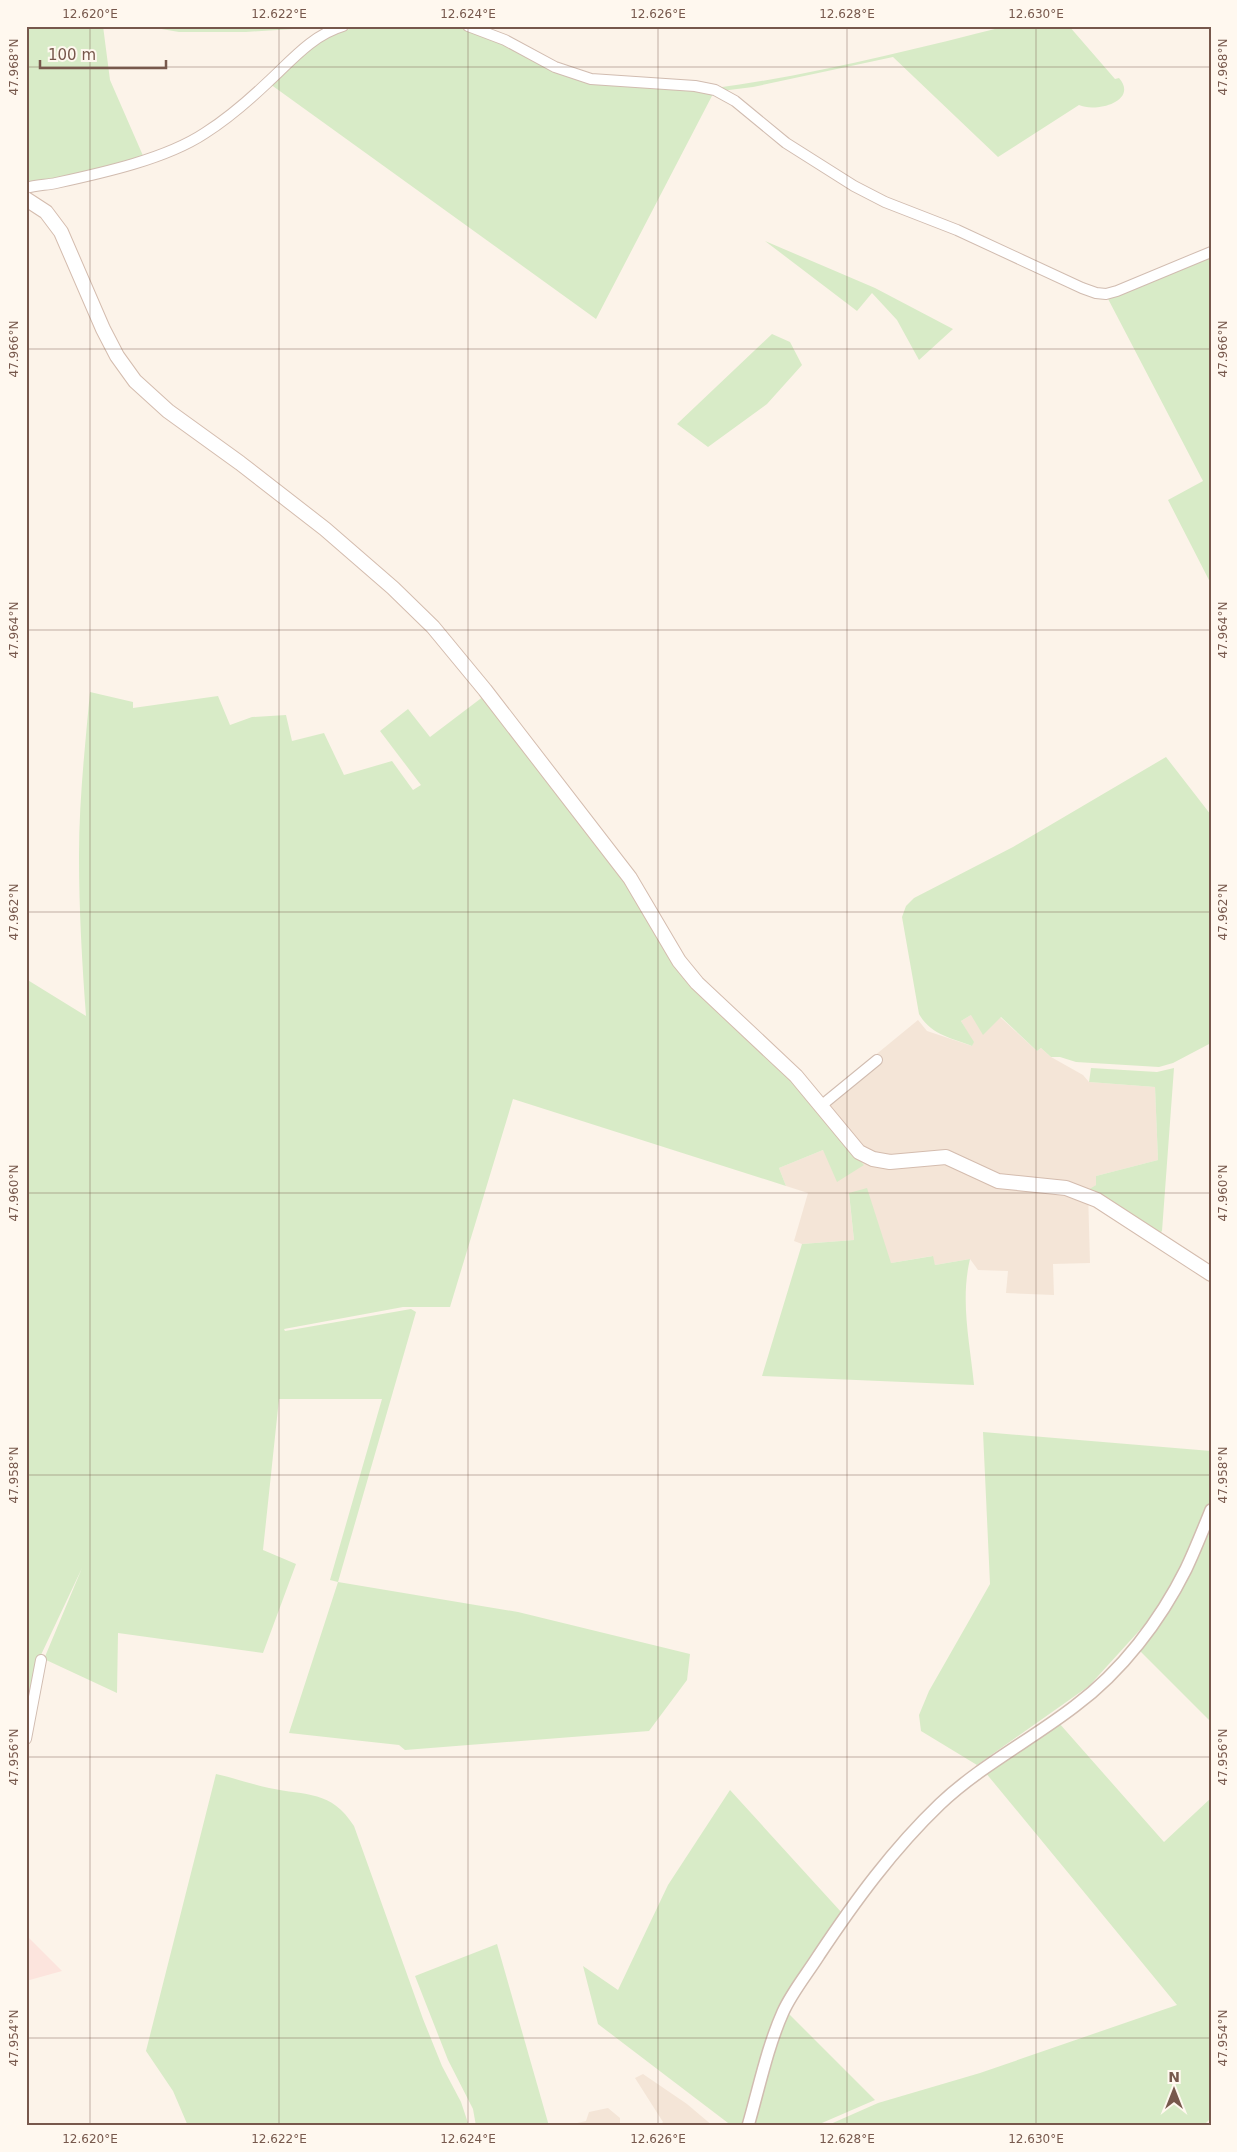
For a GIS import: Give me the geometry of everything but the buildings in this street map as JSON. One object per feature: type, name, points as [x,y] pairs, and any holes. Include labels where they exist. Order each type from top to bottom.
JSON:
[{"type":"main road","points":[[26,199],[46,212],[61,232],[103,330],[117,356],[135,381],[162,407],[240,463],[325,529],[393,588],[433,627],[485,690],[630,878],[679,961],[697,983],[796,1076],[822,1105],[851,1144],[866,1156],[890,1162],[946,1157],[998,1181],[1046,1184],[1077,1191],[1097,1200],[1211,1274]]},
{"type":"street","points":[[26,188],[53,184],[103,172],[158,155],[189,142],[204,134],[234,111],[298,53],[326,33],[343,26]]},
{"type":"street","points":[[468,26],[505,40],[555,67],[591,79],[701,87],[715,90],[735,101],[786,144],[854,186],[885,202],[957,230],[1056,277],[1096,293],[1106,294],[1117,291],[1170,267],[1211,252]]},
{"type":"street","points":[[822,1105],[877,1060]]},
{"type":"street","points":[[748,2126],[766,2058],[783,2012],[792,1995],[857,1900],[898,1848],[941,1803],[977,1773],[1076,1705],[1120,1665],[1159,1615],[1186,1569],[1211,1510]]},
{"type":"street","points":[[26,1739],[41,1660]]},
{"type":"shaded area","points":[[971,1015],[1000,1017],[1037,1051],[1041,1048],[1051,1057],[1083,1075],[1089,1082],[1155,1087],[1158,1160],[1096,1176],[1096,1185],[1088,1191],[1090,1263],[1053,1264],[1054,1295],[1006,1293],[1008,1271],[978,1270],[970,1259],[935,1265],[932,1256],[891,1263],[849,1194],[854,1240],[802,1244],[794,1241],[808,1193],[786,1186],[779,1168],[823,1150],[864,1165],[820,1109],[823,1098],[918,1020],[927,1031],[972,1046],[973,1042],[961,1021]]},
{"type":"shaded area","points":[[26,1935],[62,1971],[26,1981]]},
{"type":"shaded area","points":[[643,2074],[687,2104],[713,2126],[659,2126],[663,2122],[635,2078]]},
{"type":"shaded area","points":[[608,2108],[620,2118],[620,2126],[564,2126],[586,2121],[589,2112]]},
{"type":"green space","points":[[26,26],[103,26],[110,80],[144,158],[26,187]]},
{"type":"green space","points":[[144,26],[340,26],[246,32],[179,32]]},
{"type":"green space","points":[[363,26],[463,26],[488,35],[575,76],[714,92],[596,319],[270,84],[301,56],[324,40],[349,29]]},
{"type":"green space","points":[[1007,26],[1069,26],[1115,79],[1119,78],[1124,86],[1124,93],[1120,99],[1104,106],[1086,107],[1079,105],[998,157],[893,57],[753,87],[721,91],[715,88],[825,69]]},
{"type":"green space","points":[[765,241],[875,288],[953,329],[919,360],[897,320],[872,293],[857,311]]},
{"type":"green space","points":[[1211,253],[1211,584],[1168,500],[1203,481],[1106,295]]},
{"type":"green space","points":[[772,334],[790,342],[802,365],[767,404],[708,447],[677,424]]},
{"type":"green space","points":[[90,692],[133,702],[133,708],[218,696],[230,725],[252,717],[286,715],[292,741],[324,733],[344,775],[392,761],[413,790],[421,785],[380,731],[408,709],[430,737],[484,696],[627,881],[677,964],[793,1079],[864,1165],[837,1182],[823,1150],[779,1168],[786,1186],[513,1099],[450,1307],[403,1307],[284,1329],[285,1331],[411,1309],[416,1312],[338,1582],[330,1580],[382,1399],[279,1399],[263,1550],[296,1564],[263,1653],[118,1633],[117,1693],[44,1659],[82,1568],[40,1657],[26,1721],[26,979],[86,1016],[81,936],[79,835]]},
{"type":"green space","points":[[1166,757],[1211,815],[1211,1043],[1173,1063],[1159,1067],[1076,1062],[1060,1057],[1051,1057],[1041,1048],[1037,1051],[1001,1017],[983,1035],[971,1015],[961,1021],[974,1042],[972,1046],[942,1035],[930,1027],[919,1014],[902,917],[906,906],[914,898],[1013,847]]},
{"type":"green space","points":[[1091,1068],[1157,1072],[1174,1068],[1162,1231],[1158,1235],[1088,1190],[1096,1185],[1096,1176],[1158,1160],[1155,1087],[1089,1082]]},
{"type":"green space","points":[[867,1188],[891,1263],[933,1256],[935,1265],[970,1259],[967,1275],[966,1306],[974,1385],[762,1376],[802,1244],[854,1240],[849,1193]]},
{"type":"green space","points":[[983,1432],[1211,1451],[1211,1502],[1174,1585],[1148,1621],[1089,1686],[977,1765],[921,1731],[919,1715],[929,1691],[990,1584]]},
{"type":"green space","points":[[1211,1519],[1211,1722],[1138,1649]]},
{"type":"green space","points":[[338,1582],[518,1612],[690,1654],[687,1680],[649,1731],[405,1750],[399,1745],[289,1733]]},
{"type":"green space","points":[[1059,1723],[1164,1842],[1211,1798],[1211,2118],[1203,2126],[826,2126],[878,2103],[980,2073],[1177,2005],[985,1772]]},
{"type":"green space","points":[[216,1774],[269,1788],[317,1796],[336,1806],[354,1826],[423,2019],[442,2066],[461,2102],[469,2126],[188,2126],[173,2091],[146,2051]]},
{"type":"green space","points":[[730,1790],[842,1913],[778,2013],[741,2126],[732,2126],[598,2024],[583,1966],[618,1990],[668,1885]]},
{"type":"green space","points":[[497,1944],[549,2126],[476,2126],[473,2109],[448,2060],[415,1976]]},
{"type":"green space","points":[[786,2011],[875,2100],[815,2126],[751,2126]]}]
